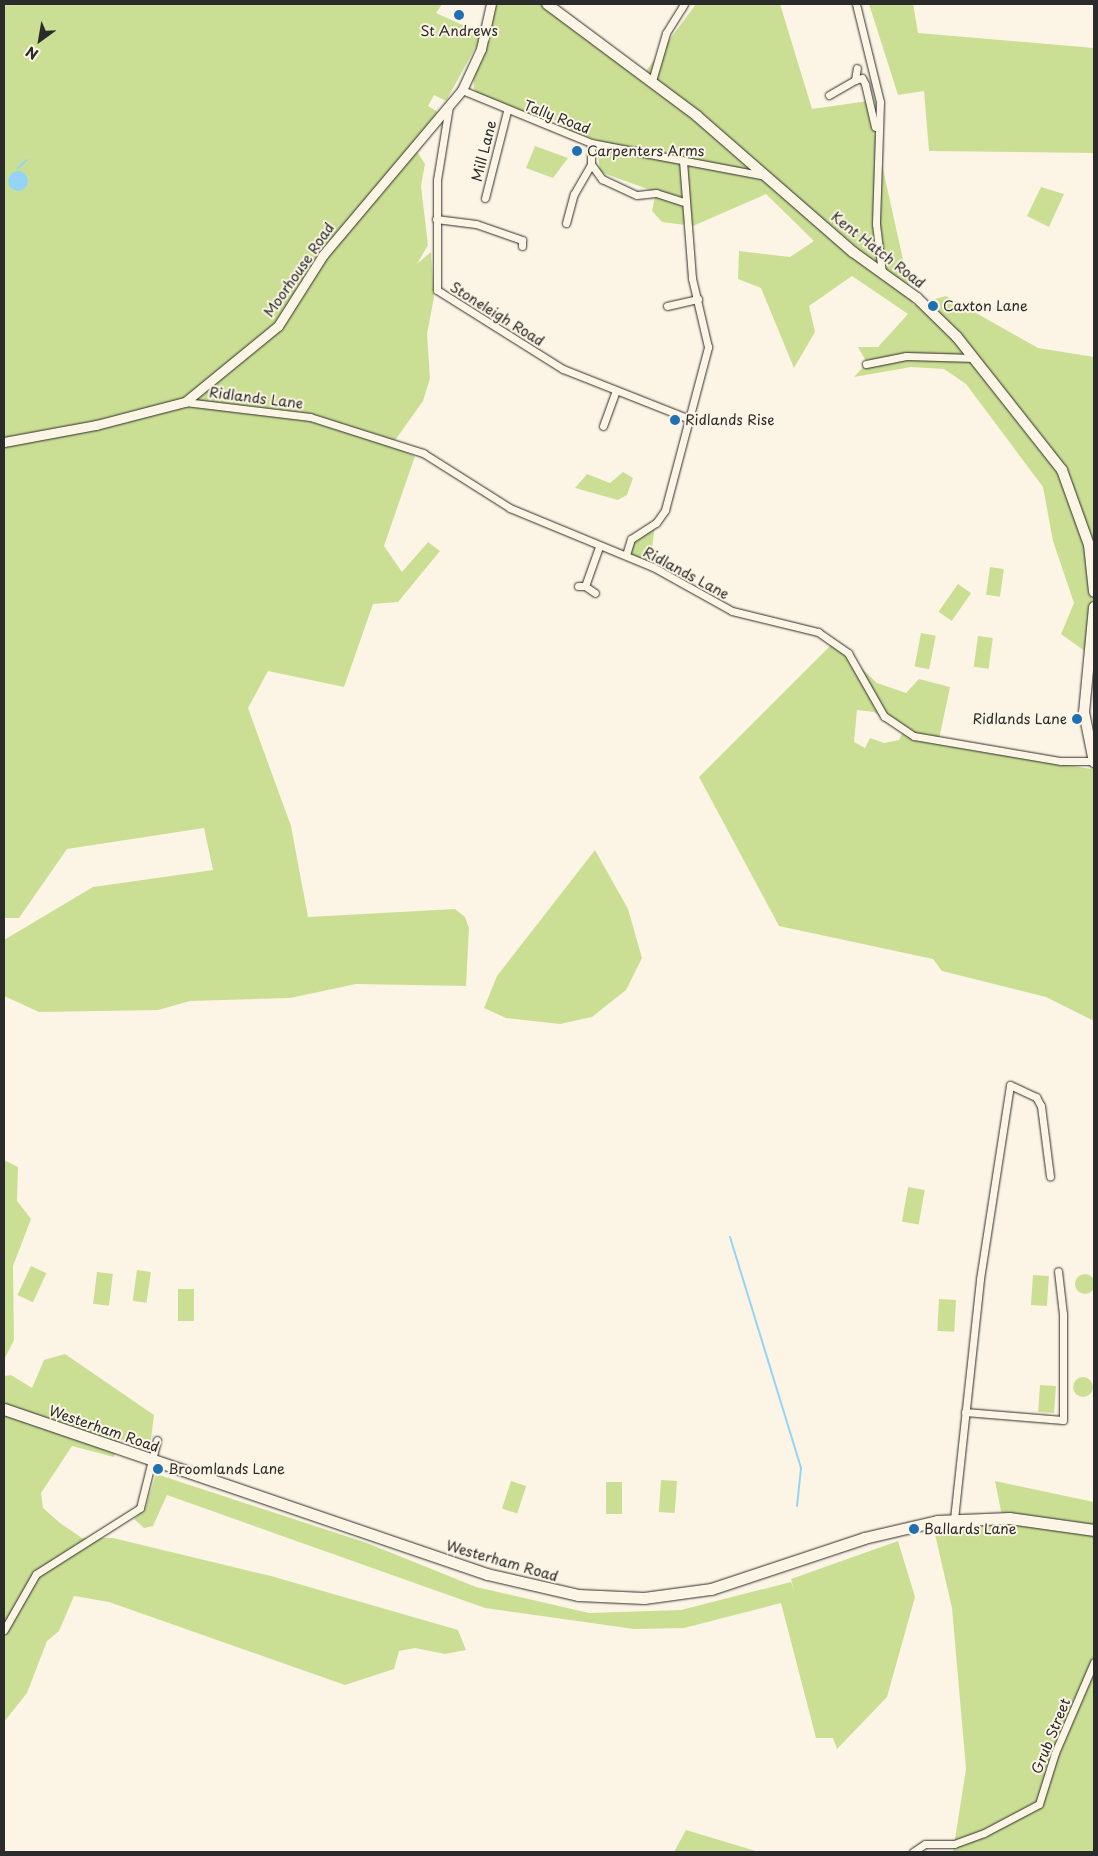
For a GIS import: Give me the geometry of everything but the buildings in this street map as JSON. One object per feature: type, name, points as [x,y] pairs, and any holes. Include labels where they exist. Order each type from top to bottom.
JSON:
[{"type":"main road","name":"Kent Hatch Road","points":[[547,4],[652,81],[882,273],[917,298],[974,358],[1062,470],[1089,545],[1094,592]]},
{"type":"main road","points":[[1094,607],[1084,712],[1094,762]]},
{"type":"main road","name":"Westerham Road","points":[[4,1409],[495,1577],[552,1592],[611,1598],[661,1597],[719,1588],[879,1533],[954,1519],[1024,1519],[1094,1530]]},
{"type":"street","name":"Moorhouse Road","points":[[4,442],[96,425],[185,402],[278,326],[324,255],[462,90],[481,49],[491,4]]},
{"type":"street","points":[[652,81],[666,33],[684,4]]},
{"type":"street","points":[[856,4],[880,102],[876,224],[882,273]]},
{"type":"street","points":[[855,80],[857,68]]},
{"type":"street","points":[[829,95],[862,78],[878,136]]},
{"type":"street","name":"Tally Road","points":[[462,90],[507,111],[591,143],[765,176]]},
{"type":"street","name":"Stoneleigh Road","points":[[449,106],[436,219],[436,290],[551,363],[616,392],[689,419]]},
{"type":"street","name":"Mill Lane","points":[[485,198],[507,111]]},
{"type":"street","points":[[566,223],[574,194],[591,164],[591,143]]},
{"type":"street","points":[[626,555],[631,540],[656,523],[664,510],[708,347],[698,299],[683,202],[683,160]]},
{"type":"street","points":[[591,164],[602,179]]},
{"type":"street","points":[[587,173],[637,196],[656,193],[683,202]]},
{"type":"street","points":[[436,219],[476,224],[522,240],[522,246]]},
{"type":"street","points":[[666,306],[698,299]]},
{"type":"street","points":[[866,364],[906,356],[974,358]]},
{"type":"street","points":[[603,426],[616,392]]},
{"type":"street","name":"Ridlands Lane","points":[[185,402],[310,417],[424,453],[510,508],[600,547],[626,555],[732,611],[818,632],[841,646],[884,716],[914,736],[1061,761],[1094,762]]},
{"type":"street","points":[[595,593],[582,586],[600,547]]},
{"type":"street","points":[[954,1519],[965,1412],[1010,1085],[1036,1097],[1041,1106],[1050,1176]]},
{"type":"street","points":[[965,1412],[1063,1420],[1063,1320],[1058,1271]]},
{"type":"street","points":[[4,1630],[36,1574],[140,1508],[150,1460],[157,1440]]},
{"type":"street","name":"Grub Street","points":[[913,1852],[925,1844],[954,1844],[984,1833],[1039,1804],[1055,1753],[1094,1662]]},
{"type":"green space","points":[[4,4],[442,4],[436,13],[483,34],[446,101],[434,95],[428,106],[438,112],[412,144],[425,164],[421,186],[428,245],[417,264],[431,252],[434,297],[427,334],[430,378],[423,401],[391,446],[415,456],[384,546],[402,572],[428,542],[440,551],[398,602],[373,604],[344,687],[268,671],[248,708],[291,826],[308,917],[455,909],[465,917],[469,928],[466,986],[356,984],[290,998],[190,1001],[158,1010],[39,1012],[4,996],[4,940],[93,887],[213,870],[204,828],[67,849],[19,918],[4,918]]},
{"type":"green space","points":[[497,4],[541,4],[640,79],[696,4],[780,4],[812,109],[868,101],[913,305],[946,296],[1038,348],[1094,357],[1093,657],[1061,634],[1074,603],[1053,541],[1043,487],[966,384],[944,369],[911,367],[854,377],[867,363],[858,347],[878,347],[908,314],[852,276],[809,306],[815,332],[794,368],[761,288],[738,279],[739,251],[790,257],[814,241],[766,194],[693,226],[662,222],[652,211],[656,192],[600,172],[597,148],[609,148],[609,144],[563,129],[564,123],[548,118],[546,124],[479,96],[474,89],[473,73]]},
{"type":"green space","points":[[869,4],[913,4],[918,33],[1094,48],[1094,153],[929,151],[924,91],[898,95]]},
{"type":"green space","points":[[535,146],[568,158],[553,178],[526,168]]},
{"type":"green space","points":[[1041,187],[1064,194],[1049,227],[1027,216]]},
{"type":"green space","points":[[623,472],[633,478],[627,495],[618,500],[575,488],[587,474],[610,483]]},
{"type":"green space","points":[[655,526],[650,562],[631,555],[633,541]]},
{"type":"green space","points":[[990,567],[1004,569],[1000,597],[986,595]]},
{"type":"green space","points":[[958,584],[971,593],[952,621],[938,612]]},
{"type":"green space","points":[[921,633],[936,636],[929,669],[915,666]]},
{"type":"green space","points":[[978,636],[993,638],[989,669],[974,667]]},
{"type":"green space","points":[[834,642],[877,683],[906,693],[919,679],[950,687],[938,744],[1091,769],[1094,765],[1094,1021],[1046,997],[942,971],[933,959],[779,926],[699,777]],"holes":[[[857,710],[874,712],[903,732],[899,740],[884,743],[870,738],[865,748],[854,742]]]},
{"type":"green space","points":[[595,850],[628,909],[642,958],[626,990],[592,1017],[560,1024],[506,1018],[484,1008],[497,976]]},
{"type":"green space","points":[[4,1160],[18,1167],[17,1201],[31,1219],[13,1266],[14,1340],[4,1360]]},
{"type":"green space","points":[[908,1187],[925,1190],[919,1224],[902,1221]]},
{"type":"green space","points":[[31,1266],[46,1273],[33,1302],[17,1295]]},
{"type":"green space","points":[[137,1270],[151,1272],[147,1303],[133,1301]]},
{"type":"green space","points":[[97,1272],[113,1274],[109,1306],[93,1304]]},
{"type":"green space","points":[[1085,1274],[1092,1277],[1095,1284],[1092,1291],[1085,1294],[1078,1291],[1075,1284],[1078,1277]]},
{"type":"green space","points":[[1033,1275],[1049,1276],[1047,1306],[1031,1305]]},
{"type":"green space","points":[[178,1289],[194,1289],[194,1321],[178,1321]]},
{"type":"green space","points":[[939,1299],[956,1300],[954,1332],[937,1331]]},
{"type":"green space","points":[[65,1354],[154,1415],[150,1447],[118,1439],[114,1457],[72,1446],[41,1493],[43,1508],[60,1523],[82,1538],[113,1538],[271,1576],[458,1630],[466,1650],[445,1654],[415,1648],[399,1651],[394,1669],[345,1685],[109,1602],[74,1596],[59,1631],[47,1641],[27,1693],[4,1722],[4,1376],[11,1375],[32,1388],[44,1360]]},
{"type":"green space","points":[[1083,1377],[1090,1380],[1093,1387],[1090,1394],[1083,1397],[1076,1394],[1073,1387],[1076,1380]]},
{"type":"green space","points":[[1040,1385],[1056,1386],[1054,1413],[1038,1412]]},
{"type":"green space","points":[[156,1474],[367,1543],[476,1587],[589,1613],[681,1610],[791,1582],[794,1590],[791,1579],[898,1541],[915,1597],[887,1697],[837,1749],[833,1738],[816,1738],[781,1603],[684,1628],[634,1629],[485,1608],[167,1495],[153,1526],[144,1528],[134,1519],[145,1509]]},
{"type":"green space","points":[[661,1480],[677,1481],[675,1513],[659,1512]]},
{"type":"green space","points":[[511,1481],[526,1486],[517,1514],[502,1509]]},
{"type":"green space","points":[[995,1481],[1094,1502],[1094,1852],[953,1852],[966,1769],[952,1608],[934,1530],[1003,1521]]},
{"type":"green space","points":[[606,1482],[622,1482],[622,1514],[606,1514]]},
{"type":"green space","points":[[686,1830],[759,1852],[674,1852]]},
{"type":"water","points":[[14,171],[22,171],[28,177],[28,185],[22,191],[14,191],[8,185],[8,177]]},
{"type":"waterway","points":[[18,168],[27,160]]},
{"type":"waterway","points":[[730,1237],[801,1468],[797,1506]]},
{"type":"place","name":"St Andrews","points":[[459,15]]},
{"type":"place","name":"Carpenters Arms","points":[[577,151]]},
{"type":"place","name":"Caxton Lane","points":[[933,306]]},
{"type":"place","name":"Ridlands Rise","points":[[675,420]]},
{"type":"place","name":"Ridlands Lane","points":[[1077,719]]},
{"type":"place","name":"Broomlands Lane","points":[[158,1469]]},
{"type":"place","name":"Ballards Lane","points":[[914,1529]]}]
